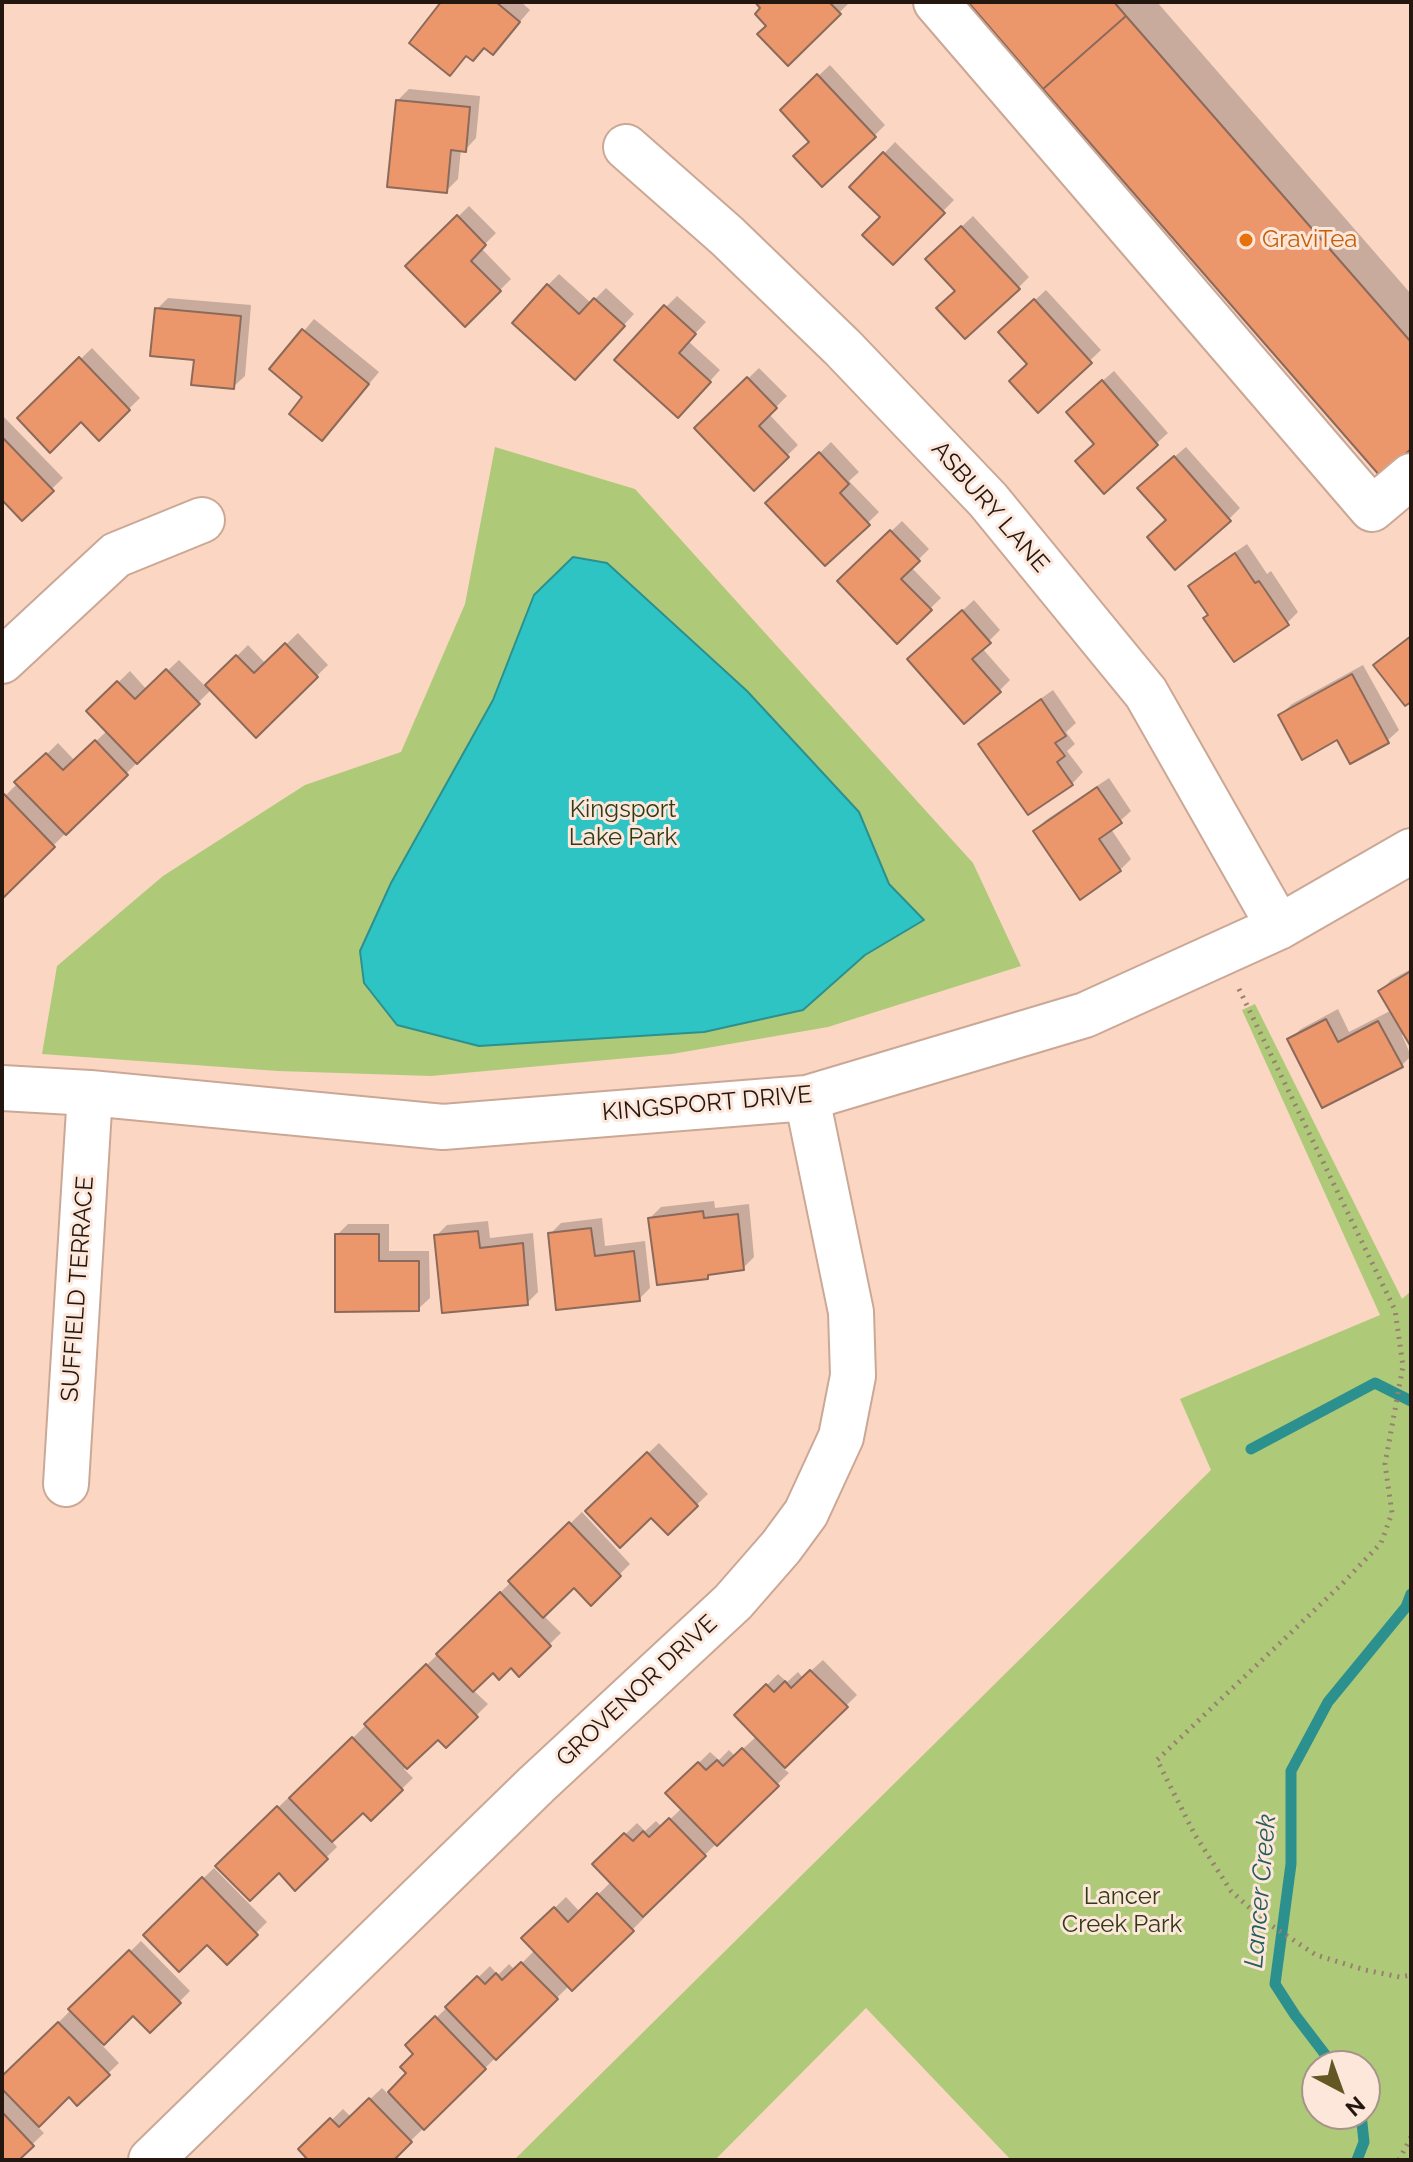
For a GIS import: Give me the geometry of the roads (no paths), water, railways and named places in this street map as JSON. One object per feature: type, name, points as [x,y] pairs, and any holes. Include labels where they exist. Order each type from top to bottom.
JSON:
[{"type":"street","points":[[936,2],[1372,509],[1411,476]]},
{"type":"street","name":"ASBURY LANE","points":[[626,147],[727,236],[833,338],[988,500],[1146,693],[1279,927]]},
{"type":"street","points":[[2,661],[116,555],[202,520]]},
{"type":"street","name":"KINGSPORT DRIVE","points":[[2,1088],[90,1093],[443,1127],[807,1098],[1085,1015],[1279,927],[1411,851]]},
{"type":"street","name":"SUFFIELD TERRACE","points":[[66,1484],[90,1093]]},
{"type":"street","name":"GROVENOR DRIVE","points":[[151,2160],[537,1784],[733,1602],[806,1513],[841,1437],[853,1376],[851,1312],[807,1098]]},
{"type":"water","points":[[573,557],[607,563],[747,691],[859,812],[889,884],[924,920],[865,955],[803,1010],[704,1032],[479,1046],[397,1025],[364,983],[360,951],[391,883],[493,700],[534,595]]},
{"type":"waterway","points":[[1251,1449],[1375,1383],[1411,1401]]},
{"type":"waterway","name":"Lancer Creek","points":[[1322,2050],[1275,1984],[1291,1864],[1291,1771],[1328,1702],[1406,1607],[1411,1594]]},
{"type":"waterway","name":"Lancer Creek","points":[[1357,2160],[1364,2142],[1363,2130]]},
{"type":"place","name":"GraviTea","points":[[1246,240]]},
{"type":"park label","name":"Kingsport Lake Park","points":[[623,824]]},
{"type":"park label","name":"Lancer Creek Park","points":[[1122,1911]]}]
